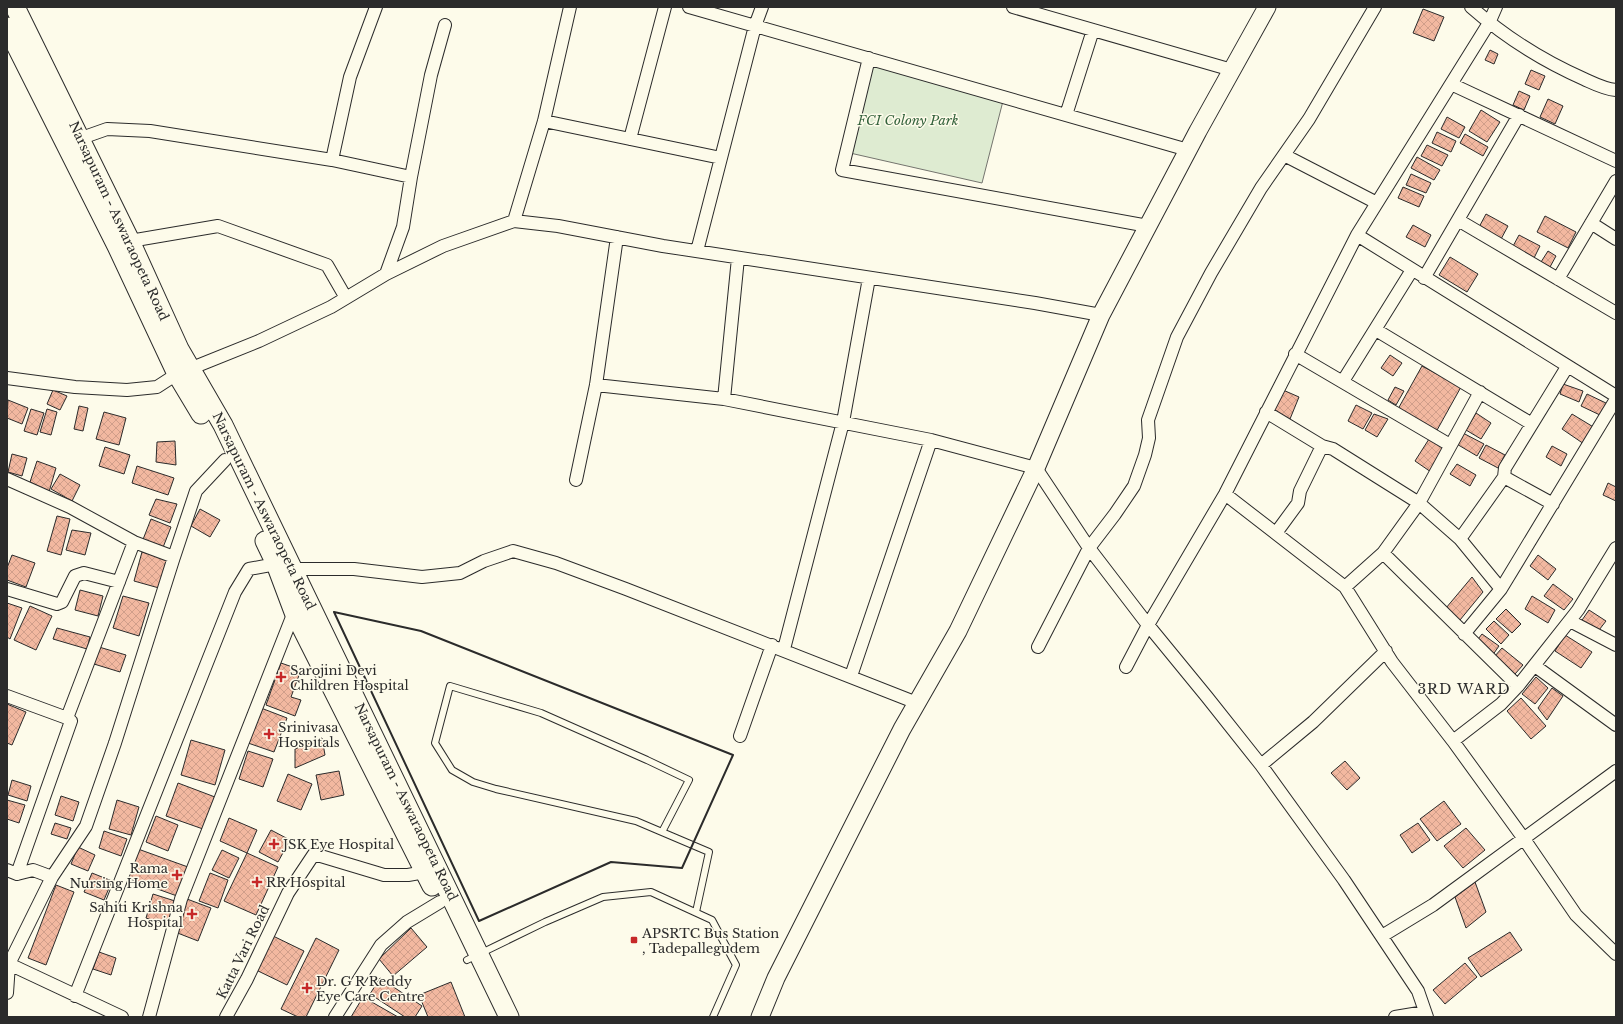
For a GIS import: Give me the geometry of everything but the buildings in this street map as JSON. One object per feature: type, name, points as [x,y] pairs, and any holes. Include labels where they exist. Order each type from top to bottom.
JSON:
[{"type":"main road","name":"Narsapuram - Aswaraopeta Road","points":[[15,7],[73,141],[184,371],[211,431],[225,460],[284,566],[294,612],[440,902],[509,1017]]},
{"type":"main road","name":"Narsapuram - Aswaraopeta Road","points":[[7,26],[130,241],[179,349],[184,371],[197,382],[222,425],[284,566],[473,957],[494,1017]]},
{"type":"street","points":[[332,160],[350,77],[376,7]]},
{"type":"street","points":[[514,221],[544,121],[570,7]]},
{"type":"street","points":[[630,139],[665,7]]},
{"type":"street","points":[[689,7],[1188,150]]},
{"type":"street","points":[[697,251],[762,7]]},
{"type":"street","points":[[1013,7],[1232,70]]},
{"type":"street","points":[[760,1017],[776,978],[902,729],[958,631],[1036,468],[1101,315],[1188,150],[1267,7]]},
{"type":"street","points":[[1038,647],[1089,548],[1134,486],[1148,443],[1148,420],[1177,337],[1215,266],[1261,188],[1309,119],[1375,7]]},
{"type":"street","points":[[1471,7],[1489,23],[1522,47],[1567,72],[1607,89],[1616,90]]},
{"type":"street","points":[[1126,666],[1148,625],[1225,494],[1357,235],[1489,23],[1496,7]]},
{"type":"street","points":[[386,274],[403,227],[431,75],[445,25]]},
{"type":"street","points":[[1066,115],[1092,30]]},
{"type":"street","points":[[869,58],[842,170],[1148,226]]},
{"type":"street","points":[[1451,84],[1616,161]]},
{"type":"street","points":[[1424,278],[1519,115]]},
{"type":"street","points":[[544,121],[721,158]]},
{"type":"street","points":[[73,141],[107,130],[150,131],[332,160],[411,177]]},
{"type":"street","points":[[1284,156],[1377,203]]},
{"type":"street","points":[[1558,279],[1616,181]]},
{"type":"street","points":[[1458,220],[1616,313]]},
{"type":"street","points":[[7,378],[74,387],[127,390],[157,387],[184,371],[266,337],[331,307],[386,274],[443,246],[514,221],[558,226],[738,258],[1101,315]]},
{"type":"street","points":[[1591,223],[1616,239]]},
{"type":"street","points":[[130,241],[218,226],[327,265],[346,298]]},
{"type":"street","points":[[1357,235],[1616,398],[1501,589],[1464,634]]},
{"type":"street","points":[[576,480],[596,385],[617,237]]},
{"type":"street","points":[[724,399],[738,258]]},
{"type":"street","points":[[1343,381],[1412,270]]},
{"type":"street","points":[[784,650],[844,422],[869,278]]},
{"type":"street","points":[[1376,330],[1532,424]]},
{"type":"street","points":[[1296,354],[1450,445]]},
{"type":"street","points":[[1460,539],[1504,477],[1505,468],[1567,366]]},
{"type":"street","points":[[596,385],[724,399],[931,440],[1036,468],[1089,548],[1148,625],[1261,766],[1344,880],[1382,936],[1418,991],[1426,1014],[1396,1017]]},
{"type":"street","points":[[1345,587],[1383,553],[1419,503],[1480,392]]},
{"type":"street","points":[[1266,412],[1322,446],[1333,449],[1419,503],[1460,539],[1501,589]]},
{"type":"street","points":[[850,676],[931,440]]},
{"type":"street","points":[[1276,533],[1298,502],[1300,491],[1322,446]]},
{"type":"street","points":[[7,993],[10,964],[52,877],[86,826],[115,743],[196,491],[225,460]]},
{"type":"street","points":[[1504,477],[1552,504]]},
{"type":"street","points":[[7,479],[70,507],[134,542],[174,558]]},
{"type":"street","points":[[1225,494],[1345,587],[1392,662],[1453,741],[1524,838],[1576,915],[1616,954]]},
{"type":"street","points":[[67,718],[134,542]]},
{"type":"street","points":[[1453,741],[1502,704],[1535,666],[1578,610],[1616,548]]},
{"type":"street","points":[[75,996],[235,592],[249,569],[284,566],[354,569],[422,577],[460,573],[484,561],[513,551],[556,563],[917,702]]},
{"type":"street","points":[[1383,553],[1518,686]]},
{"type":"street","points":[[7,588],[57,604],[62,602],[75,576],[78,574],[84,573],[119,582]]},
{"type":"street","points":[[149,1017],[181,899],[294,612]]},
{"type":"street","points":[[1570,621],[1616,645]]},
{"type":"street","points":[[740,736],[772,645]]},
{"type":"street","points":[[1261,766],[1313,722],[1386,651]]},
{"type":"street","points":[[1535,666],[1616,725]]},
{"type":"street","points":[[7,696],[67,718],[71,722],[12,872],[33,870],[52,877]]},
{"type":"street","points":[[1382,936],[1433,905],[1616,771]]},
{"type":"street","name":"Katta Vari Road","points":[[226,1017],[247,979],[288,893],[314,854],[384,875],[408,875],[425,872]]},
{"type":"street","points":[[335,1017],[381,945],[406,922],[440,902]]},
{"type":"street","points":[[10,964],[122,1017]]},
{"type":"lane","points":[[662,832],[689,780],[542,714],[450,686],[435,743],[452,770],[472,782],[496,789],[636,821],[709,852],[696,912]]},
{"type":"lane","points":[[473,957],[545,922],[603,897],[651,892],[712,920],[736,965],[713,1017]]},
{"type":"green space","name":"FCI Colony Park","points":[[872,63],[1003,101],[982,183],[850,153]]},
{"type":"wall","points":[[334,612],[421,631],[733,755],[682,868],[611,862],[479,921],[334,612]]},
{"type":"place","name":"Sarojini Devi Children Hospital","points":[[281,677]]},
{"type":"place","name":"Srinivasa Hospitals","points":[[269,734]]},
{"type":"place","name":"JSK Eye Hospital","points":[[274,844]]},
{"type":"place","name":"Rama Nursing Home","points":[[177,875]]},
{"type":"place","name":"RR Hospital","points":[[257,882]]},
{"type":"place","name":"Sahiti Krishna Hospital","points":[[192,914]]},
{"type":"place","name":"APSRTC Bus Station , Tadepallegudem","points":[[634,940]]},
{"type":"place","name":"Dr. G R Reddy Eye Care Centre","points":[[307,988]]},
{"type":"district","name":"3RD WARD","points":[[1464,689]]}]
